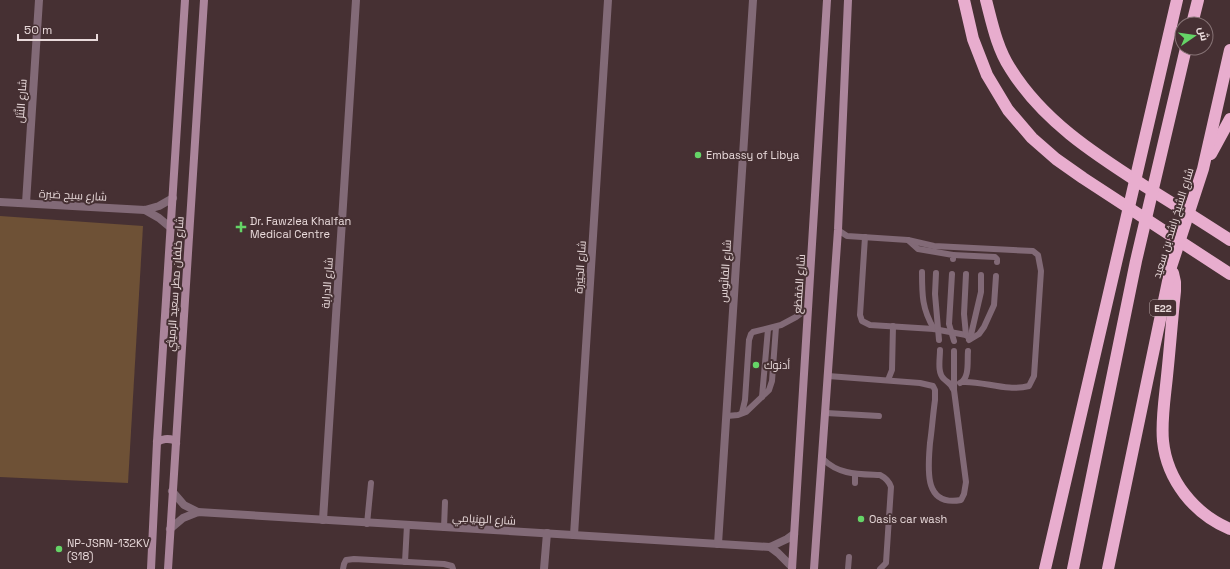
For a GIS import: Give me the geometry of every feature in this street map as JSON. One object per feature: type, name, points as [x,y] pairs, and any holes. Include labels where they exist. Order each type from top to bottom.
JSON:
[{"type":"highway","points":[[964,0],[973,39],[987,75],[1008,110],[1032,138],[1056,159],[1083,178],[1230,274]]},
{"type":"highway","points":[[986,0],[994,33],[1009,67],[1029,96],[1049,117],[1096,155],[1230,240]]},
{"type":"highway","points":[[1045,569],[1177,0]]},
{"type":"highway","points":[[1194,16],[1198,0]]},
{"type":"highway","name":"شارع الشيخ راشد بن سعيد","points":[[1108,569],[1171,267],[1203,169],[1230,50]]},
{"type":"highway","name":"شارع الشيخ راشد بن سعيد","points":[[1073,569],[1136,262],[1184,56]]},
{"type":"highway","points":[[1203,169],[1230,119]]},
{"type":"highway","points":[[1171,267],[1175,282],[1175,291],[1163,440],[1168,465],[1180,488],[1196,508],[1217,523],[1230,529]]},
{"type":"street","name":"شارع النَّتَل","points":[[26,203],[38,0]]},
{"type":"street","name":"شارع خلفان مطر سعيد الرميثي","points":[[151,569],[157,442],[185,0]]},
{"type":"street","name":"شارع خلفان مطر سعيد الرميثي","points":[[168,569],[204,0]]},
{"type":"street","name":"شارع الدرابة","points":[[323,520],[356,0]]},
{"type":"street","name":"شارع الحِيَيرة","points":[[574,535],[608,0]]},
{"type":"street","name":"شارع الفانُوس","points":[[718,544],[752,0]]},
{"type":"street","name":"شارع المَقطَع","points":[[792,568],[827,0]]},
{"type":"street","points":[[814,569],[823,459],[838,230],[848,0]]},
{"type":"street","name":"شارع سِيح صَبرة","points":[[0,202],[145,210],[160,206],[173,198]]},
{"type":"street","name":"شارع سِيح صَبرة","points":[[145,210],[159,218],[171,228]]},
{"type":"street","points":[[157,442],[168,438],[174,440],[176,443]]},
{"type":"street","name":"شارع الهِنيامِي","points":[[172,491],[184,505],[198,512],[367,524],[407,525],[770,547],[779,544],[794,534]]},
{"type":"street","name":"شارع الهِنيامِي","points":[[170,529],[183,518],[198,512]]},
{"type":"street","points":[[544,569],[546,533]]},
{"type":"street","points":[[770,547],[786,559],[792,568]]},
{"type":"lane","points":[[838,230],[847,236],[908,240],[934,246],[1033,251],[1038,255],[1041,284],[1034,376],[1029,386],[1015,387],[962,382]]},
{"type":"lane","points":[[865,237],[860,315],[862,321],[870,325],[952,332],[968,338],[979,334],[984,327],[994,305],[996,276]]},
{"type":"lane","points":[[908,240],[923,254],[968,258],[995,257],[997,262]]},
{"type":"lane","points":[[922,272],[922,298],[928,319],[936,330]]},
{"type":"lane","points":[[936,273],[936,330],[939,340]]},
{"type":"lane","points":[[952,274],[950,324],[954,341]]},
{"type":"lane","points":[[966,274],[964,314],[968,338]]},
{"type":"lane","points":[[968,338],[981,292],[981,276]]},
{"type":"lane","points":[[742,413],[745,400],[749,337],[753,332],[776,327],[792,320],[808,308]]},
{"type":"lane","points":[[888,380],[892,370],[893,326]]},
{"type":"lane","points":[[727,416],[746,412],[769,390],[772,381],[776,327]]},
{"type":"lane","points":[[762,397],[768,329]]},
{"type":"lane","points":[[940,350],[940,373],[944,380],[951,383],[954,390]]},
{"type":"lane","points":[[828,376],[920,383],[933,386],[935,390],[928,470],[930,484],[934,492],[940,498],[947,501],[961,500],[964,494],[966,482],[954,390],[954,351]]},
{"type":"lane","points":[[954,390],[966,377],[968,351]]},
{"type":"lane","points":[[826,413],[879,416]]},
{"type":"lane","points":[[823,459],[838,470],[855,474],[880,475],[887,480],[891,487],[886,563],[880,569]]},
{"type":"lane","points":[[855,474],[855,484]]},
{"type":"lane","points":[[367,524],[371,483]]},
{"type":"lane","points":[[444,528],[445,502]]},
{"type":"lane","points":[[405,562],[407,525]]},
{"type":"lane","points":[[848,569],[849,557]]},
{"type":"lane","points":[[343,569],[346,560],[350,559],[444,564],[452,566],[453,569]]},
{"type":"shaded area","points":[[0,216],[143,226],[128,483],[0,477]]},
{"type":"place","name":"Embassy of Libya","points":[[698,155]]},
{"type":"place","name":"Dr. Fawzlea Khalfan Medical Centre","points":[[241,227]]},
{"type":"place","name":"أدنوك","points":[[756,365]]},
{"type":"place","name":"Oasis car wash","points":[[861,519]]},
{"type":"place","name":"NP-JSRN-132KV (S18)","points":[[59,549]]}]
